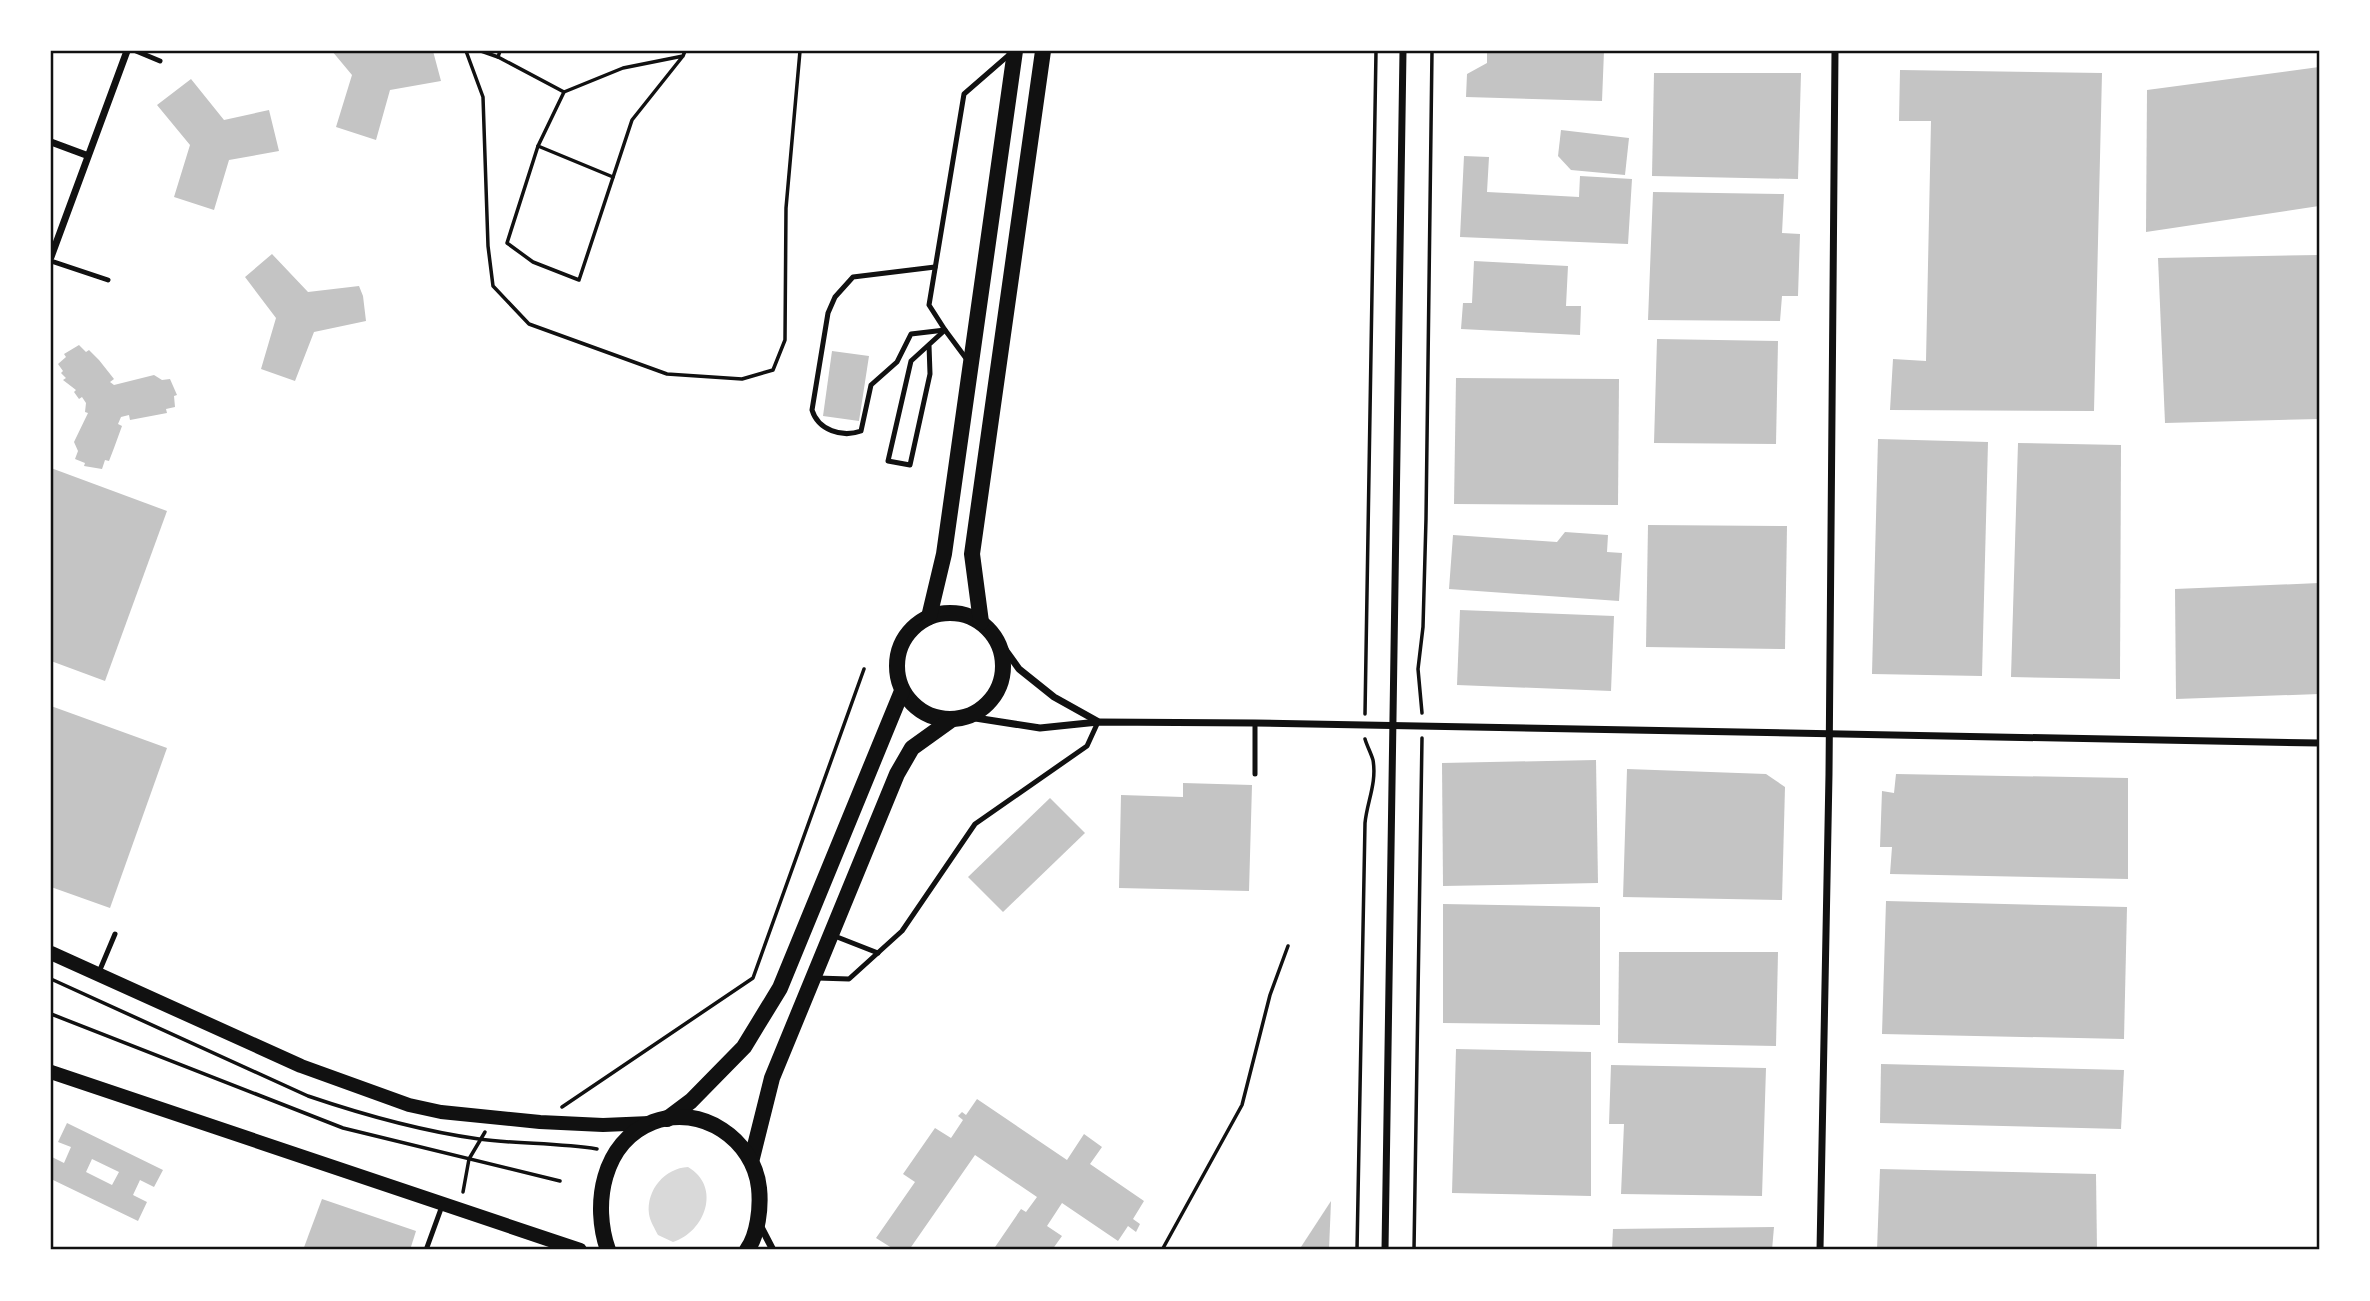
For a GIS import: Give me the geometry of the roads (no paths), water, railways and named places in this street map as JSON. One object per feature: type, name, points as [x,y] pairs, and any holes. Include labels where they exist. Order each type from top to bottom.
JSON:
[{"type":"highway","points":[[929,617],[944,554],[1015,51]]},
{"type":"highway","points":[[981,622],[972,554],[1043,51]]},
{"type":"highway","points":[[947,612],[964,614],[981,622],[996,637],[1003,655],[1004,674],[998,692],[985,707],[969,717],[951,720],[933,717],[914,706],[902,691],[897,676],[898,656],[905,637],[929,617],[947,612]]},
{"type":"highway","points":[[608,1250],[599,1222],[602,1189],[610,1164],[626,1140],[691,1101],[744,1047],[780,988],[902,691]]},
{"type":"highway","points":[[747,1250],[752,1243],[760,1196],[752,1158],[772,1078],[897,774],[912,748],[951,720]]},
{"type":"highway","points":[[659,1121],[699,1120],[715,1125],[729,1133],[752,1158]]},
{"type":"main road","points":[[51,953],[301,1066],[424,1109],[594,1125],[659,1121]]},
{"type":"main road","points":[[51,1072],[580,1250]]},
{"type":"street","points":[[51,259],[86,155],[127,51]]},
{"type":"street","points":[[1385,1250],[1403,51]]},
{"type":"street","points":[[1819,1250],[1829,733],[1835,51]]},
{"type":"street","points":[[51,142],[86,155]]},
{"type":"street","points":[[996,637],[1019,669],[1054,696],[1098,722]]},
{"type":"street","points":[[969,717],[1040,729],[1098,722],[1255,723],[2319,743]]},
{"type":"street","points":[[757,1219],[773,1250]]},
{"type":"lane","points":[[136,51],[160,61]]},
{"type":"lane","points":[[972,366],[929,305],[964,93],[1015,51]]},
{"type":"lane","points":[[51,259],[108,280]]},
{"type":"lane","points":[[935,267],[853,277],[835,297],[828,313],[818,373],[812,410],[815,419],[822,428],[853,434],[861,431],[872,385],[897,362],[911,334],[945,330]]},
{"type":"lane","points":[[929,345],[930,374],[910,465],[888,461],[911,361],[945,330]]},
{"type":"lane","points":[[815,978],[849,979],[878,953],[902,931],[975,824],[1087,746],[1098,722]]},
{"type":"lane","points":[[1255,723],[1255,774]]},
{"type":"lane","points":[[98,975],[115,934]]},
{"type":"lane","points":[[831,934],[878,953]]},
{"type":"lane","points":[[426,1250],[443,1203]]}]
